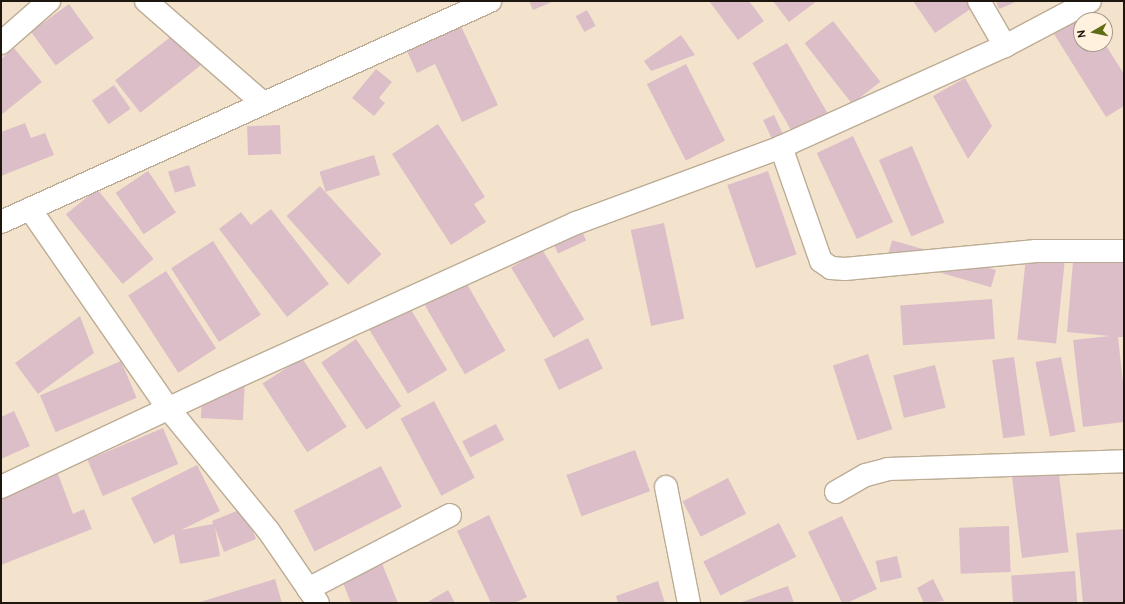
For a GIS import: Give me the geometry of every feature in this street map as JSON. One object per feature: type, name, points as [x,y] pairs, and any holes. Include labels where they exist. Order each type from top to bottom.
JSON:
[{"type":"street","points":[[1,43],[49,1]]},
{"type":"street","points":[[146,1],[263,103]]},
{"type":"street","points":[[1,222],[490,1]]},
{"type":"street","points":[[978,1],[1005,46]]},
{"type":"street","points":[[1,487],[168,408],[576,223],[781,148],[1005,46],[1090,1]]},
{"type":"street","points":[[781,148],[821,261],[830,268],[845,269],[1036,251],[1124,251]]},
{"type":"street","points":[[30,209],[168,408],[268,530],[313,596],[450,515]]},
{"type":"street","points":[[836,492],[866,475],[888,469],[1124,461]]},
{"type":"street","points":[[666,487],[689,603]]},
{"type":"building","points":[[529,1],[554,1],[533,10]]},
{"type":"building","points":[[709,1],[749,1],[764,21],[738,40]]},
{"type":"building","points":[[773,1],[817,1],[789,22]]},
{"type":"building","points":[[913,1],[967,1],[972,8],[935,33]]},
{"type":"building","points":[[996,1],[1018,1],[999,9]]},
{"type":"building","points":[[69,4],[94,38],[56,66],[31,32]]},
{"type":"building","points":[[587,10],[596,26],[584,32],[576,16]]},
{"type":"building","points":[[833,21],[880,82],[852,104],[805,43]]},
{"type":"building","points":[[1073,22],[1073,52],[1110,52],[1124,74],[1124,106],[1106,117],[1054,34]]},
{"type":"building","points":[[460,24],[498,105],[462,122],[435,64],[417,73],[406,49]]},
{"type":"building","points":[[182,28],[207,60],[140,113],[115,80]]},
{"type":"building","points":[[681,35],[695,55],[651,71],[644,61]]},
{"type":"building","points":[[787,43],[828,114],[793,134],[752,63]]},
{"type":"building","points":[[14,48],[42,82],[1,115],[1,59]]},
{"type":"building","points":[[686,64],[725,141],[686,161],[647,84]]},
{"type":"building","points":[[376,69],[392,82],[379,98],[385,103],[374,116],[352,98]]},
{"type":"building","points":[[965,78],[992,126],[968,159],[933,96]]},
{"type":"building","points":[[114,85],[131,109],[109,124],[92,100]]},
{"type":"building","points":[[774,115],[784,136],[773,141],[763,120]]},
{"type":"building","points":[[25,123],[31,138],[45,133],[54,155],[1,176],[1,132]]},
{"type":"building","points":[[438,124],[485,197],[474,204],[486,222],[451,245],[392,154]]},
{"type":"building","points":[[280,125],[281,154],[248,155],[247,126]]},
{"type":"building","points":[[853,136],[893,222],[857,239],[817,153]]},
{"type":"building","points":[[912,146],[944,222],[911,236],[879,160]]},
{"type":"building","points":[[374,155],[380,175],[326,192],[319,172]]},
{"type":"building","points":[[189,165],[196,186],[175,193],[168,172]]},
{"type":"building","points":[[148,171],[176,212],[144,234],[116,193]]},
{"type":"building","points":[[768,171],[797,254],[756,268],[727,185]]},
{"type":"building","points":[[320,186],[382,254],[348,284],[287,216]]},
{"type":"building","points":[[97,189],[154,259],[123,284],[66,214]]},
{"type":"building","points":[[271,209],[329,284],[287,317],[219,229],[241,212],[251,225]]},
{"type":"building","points":[[664,223],[684,319],[651,326],[631,230]]},
{"type":"building","points":[[579,225],[586,240],[558,254],[551,238]]},
{"type":"building","points":[[892,240],[996,270],[991,287],[887,258]]},
{"type":"building","points":[[213,241],[261,315],[219,342],[171,268]]},
{"type":"building","points":[[542,249],[584,319],[553,338],[511,268]]},
{"type":"building","points":[[1074,250],[1124,255],[1124,337],[1118,337],[1124,392],[1124,422],[1083,427],[1073,340],[1110,336],[1067,332]]},
{"type":"building","points":[[1026,257],[1065,261],[1056,344],[1017,340]]},
{"type":"building","points":[[166,271],[216,348],[178,373],[128,296]]},
{"type":"building","points":[[460,272],[506,351],[465,374],[419,296]]},
{"type":"building","points":[[404,298],[447,370],[408,394],[365,322]]},
{"type":"building","points":[[992,299],[995,339],[903,345],[900,305]]},
{"type":"building","points":[[80,316],[94,353],[38,394],[15,363]]},
{"type":"building","points":[[588,338],[603,369],[559,390],[544,359]]},
{"type":"building","points":[[356,339],[401,406],[366,430],[321,362]]},
{"type":"building","points":[[868,354],[892,429],[857,441],[833,365]]},
{"type":"building","points":[[1014,357],[1025,435],[1003,438],[992,360]]},
{"type":"building","points":[[1061,357],[1076,432],[1050,437],[1035,362]]},
{"type":"building","points":[[302,358],[347,427],[307,452],[263,384]]},
{"type":"building","points":[[121,361],[137,398],[56,432],[40,395]]},
{"type":"building","points":[[935,365],[946,408],[904,418],[893,375]]},
{"type":"building","points":[[203,378],[245,380],[243,420],[201,418]]},
{"type":"building","points":[[434,401],[475,478],[441,496],[400,419]]},
{"type":"building","points":[[14,411],[30,446],[1,459],[1,417]]},
{"type":"building","points":[[496,424],[504,440],[470,457],[462,441]]},
{"type":"building","points":[[163,428],[178,464],[103,496],[88,460]]},
{"type":"building","points":[[635,450],[650,491],[581,516],[566,475]]},
{"type":"building","points":[[197,465],[220,511],[181,530],[213,524],[212,521],[244,508],[256,539],[224,552],[215,528],[220,556],[180,564],[174,534],[154,544],[131,498]]},
{"type":"building","points":[[55,466],[73,514],[84,509],[92,529],[1,565],[1,487]]},
{"type":"building","points":[[381,466],[402,507],[315,551],[294,510]]},
{"type":"building","points":[[1058,466],[1069,552],[1022,558],[1011,472]]},
{"type":"building","points":[[728,478],[746,514],[701,537],[683,501]]},
{"type":"building","points":[[489,515],[527,597],[515,603],[491,603],[457,531]]},
{"type":"building","points":[[842,516],[877,589],[847,603],[842,603],[808,532]]},
{"type":"building","points":[[779,523],[796,557],[721,595],[703,562]]},
{"type":"building","points":[[1009,526],[1011,572],[961,574],[959,528]]},
{"type":"building","points":[[1124,529],[1124,603],[1083,603],[1076,533]]},
{"type":"building","points":[[377,551],[398,603],[351,603],[337,568]]},
{"type":"building","points":[[897,556],[902,577],[881,582],[876,561]]},
{"type":"building","points":[[1075,571],[1077,603],[1013,603],[1011,575]]},
{"type":"building","points":[[275,579],[282,603],[200,603],[200,602]]},
{"type":"building","points":[[933,579],[944,601],[924,603],[917,588]]},
{"type":"building","points":[[658,581],[665,603],[618,603],[616,596]]},
{"type":"building","points":[[788,586],[794,603],[739,603]]},
{"type":"building","points":[[448,590],[455,603],[426,603]]}]
